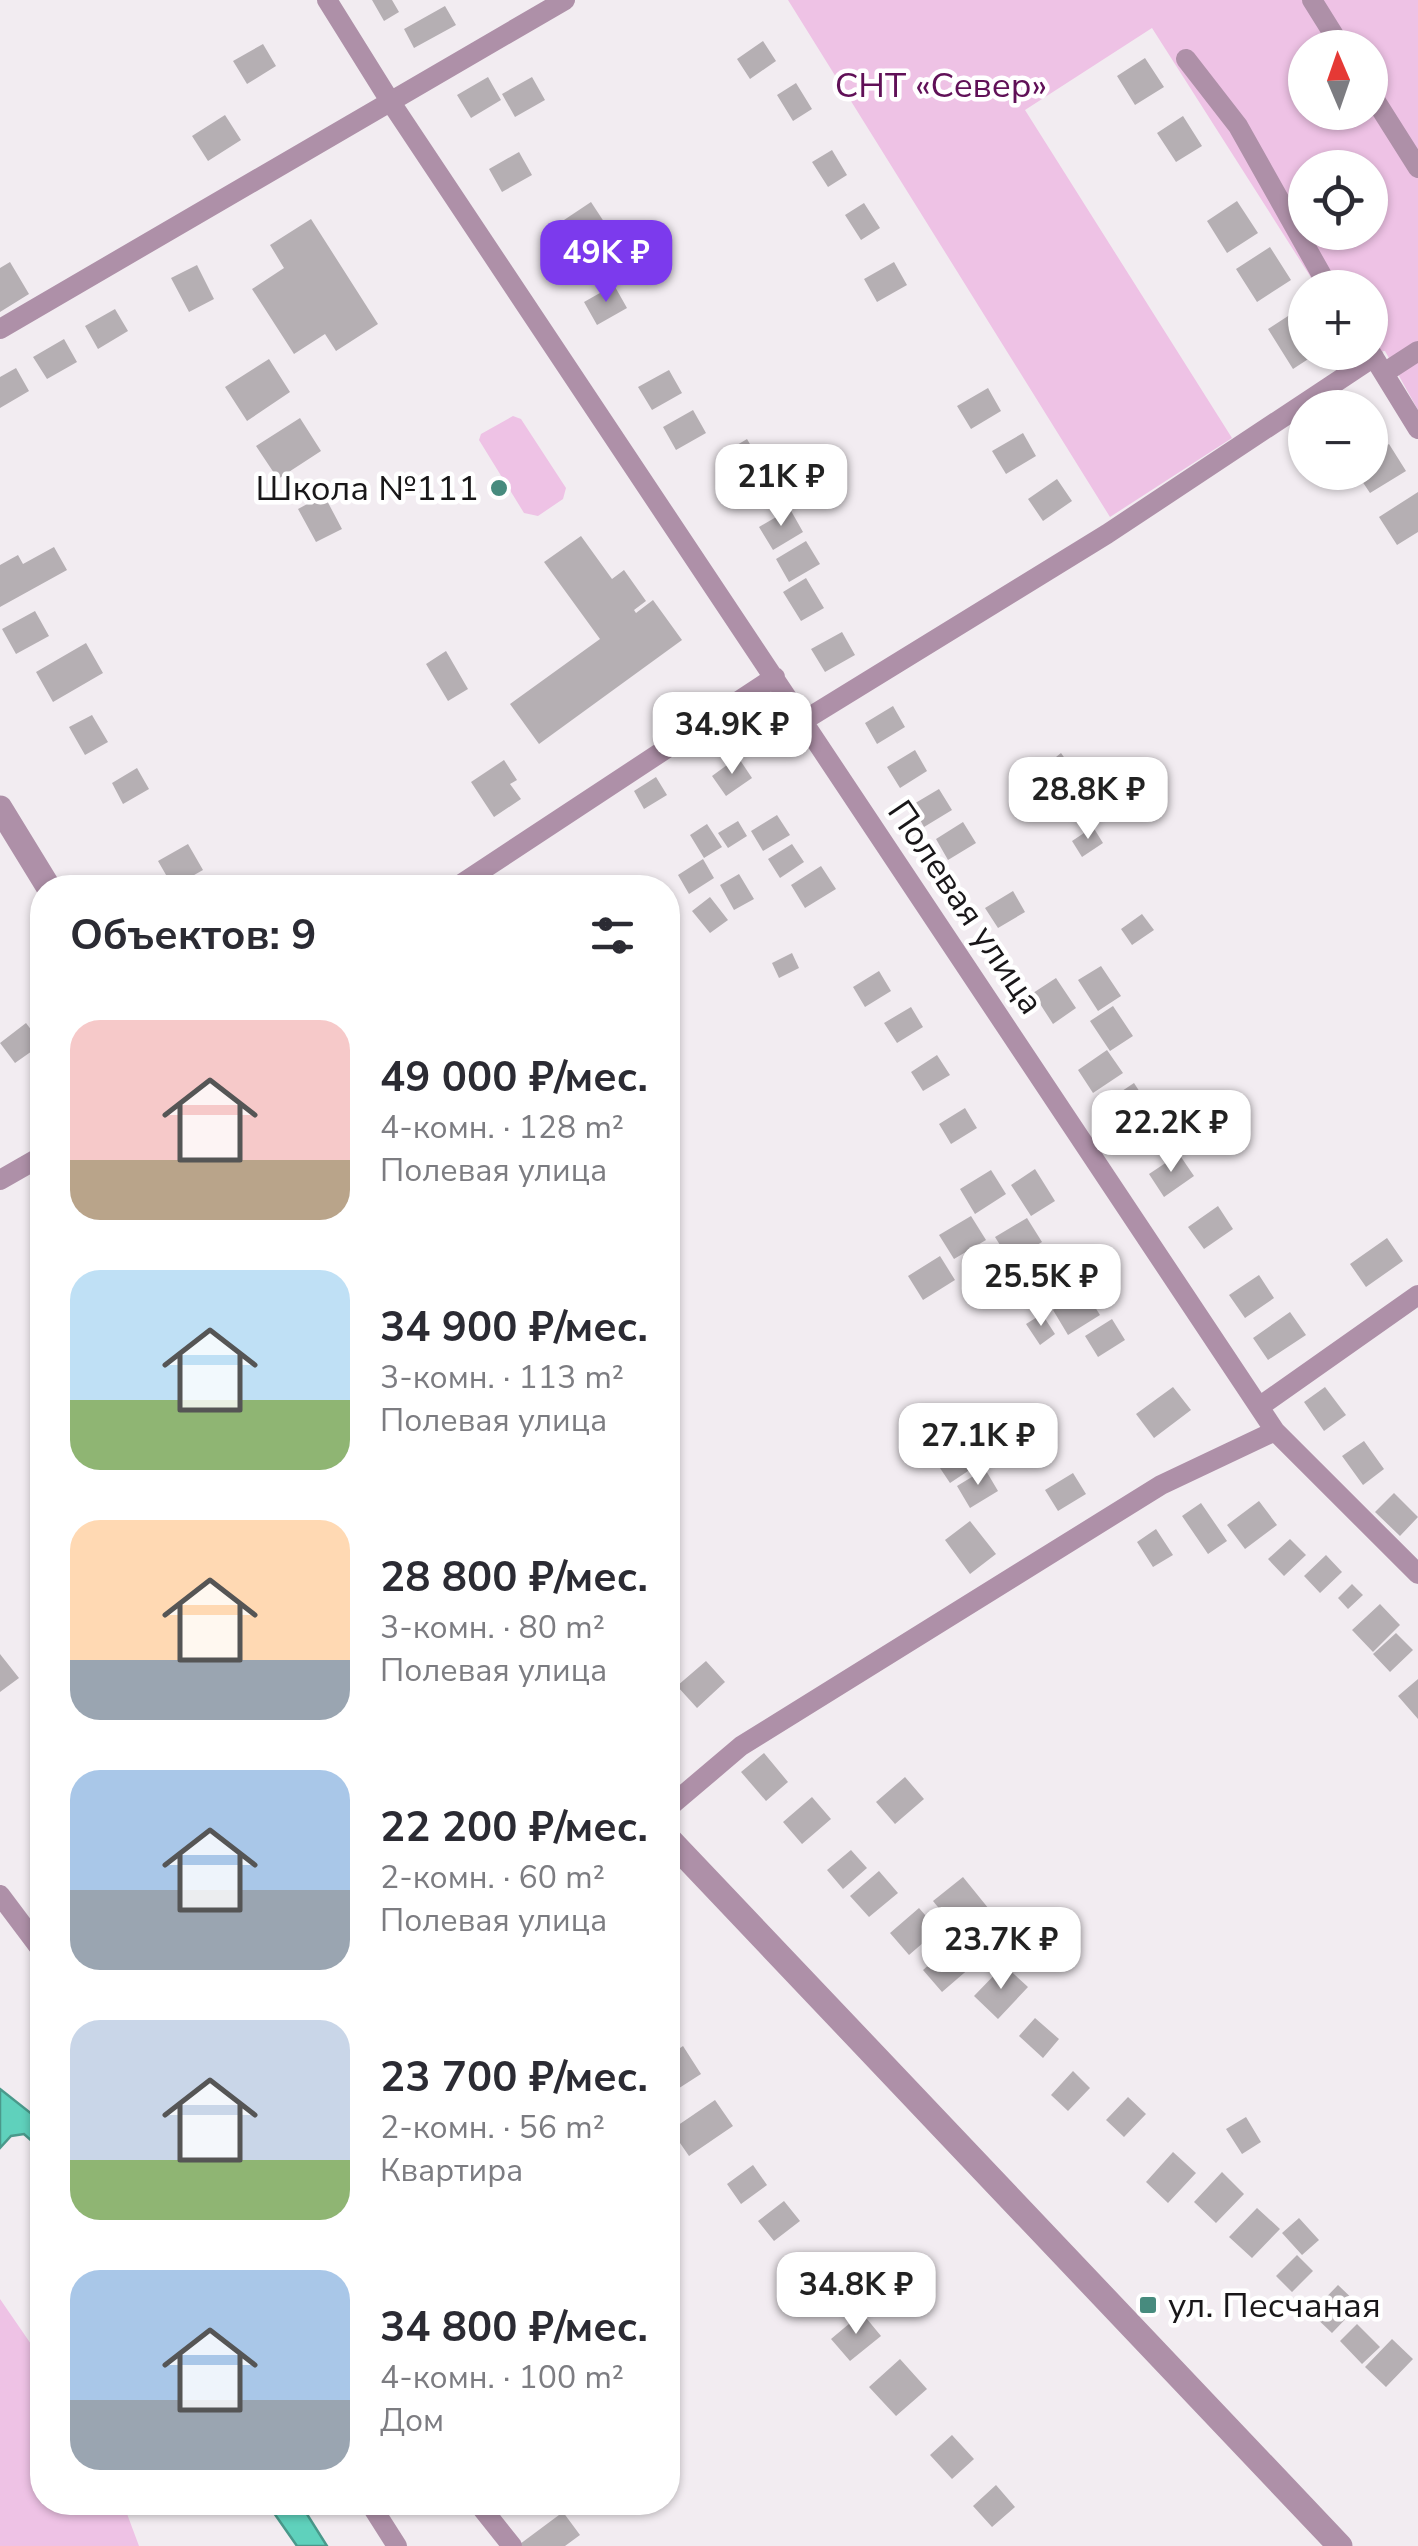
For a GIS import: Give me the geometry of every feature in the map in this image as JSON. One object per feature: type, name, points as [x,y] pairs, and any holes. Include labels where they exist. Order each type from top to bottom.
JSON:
[{"type":"street","name":"Полевая улица","points":[[327,0],[1259,1407],[1275,1430],[1418,1574]]},
{"type":"street","points":[[0,329],[565,0]]},
{"type":"street","points":[[1312,0],[1331,30]]},
{"type":"street","points":[[1186,59],[1238,126],[1319,270]]},
{"type":"street","points":[[1388,120],[1418,168]]},
{"type":"street","points":[[1388,357],[1418,351]]},
{"type":"street","points":[[803,720],[1107,534],[1361,370]]},
{"type":"street","points":[[1382,370],[1418,430]]},
{"type":"street","points":[[474,875],[774,678]]},
{"type":"street","points":[[0,808],[41,875]]},
{"type":"street","points":[[0,1180],[30,1163]]},
{"type":"street","points":[[1259,1407],[1418,1294]]},
{"type":"street","points":[[680,1798],[741,1746],[1161,1485],[1275,1430]]},
{"type":"street","points":[[680,1851],[1340,2546]]},
{"type":"street","points":[[0,1896],[30,1928]]},
{"type":"street","points":[[377,2515],[397,2546]]},
{"type":"street","points":[[487,2515],[512,2546]]},
{"type":"green space","name":"СНТ «Север»","points":[[788,0],[1418,0],[1418,410],[1388,356],[1388,270],[1306,270],[1293,250],[1388,250],[1388,150],[1288,150],[1288,241],[1152,28],[1025,110],[1232,438],[1110,517]]},
{"type":"green space","points":[[513,416],[521,419],[566,488],[563,499],[538,516],[524,513],[479,440],[481,434]]},
{"type":"green space","points":[[0,2299],[30,2343],[30,2515],[127,2515],[139,2546],[0,2546]]},
{"type":"shaded area","points":[[0,2089],[30,2113],[30,2139],[24,2134],[11,2136],[0,2148]]},
{"type":"shaded area","points":[[275,2515],[308,2515],[327,2546],[297,2546]]},
{"type":"building","points":[[372,0],[392,0],[399,12],[384,21]]},
{"type":"building","points":[[445,6],[456,25],[414,48],[404,29]]},
{"type":"building","points":[[763,41],[776,61],[750,79],[737,59]]},
{"type":"building","points":[[263,44],[276,66],[247,84],[233,61]]},
{"type":"building","points":[[1145,58],[1164,87],[1135,105],[1117,76]]},
{"type":"building","points":[[488,77],[501,100],[471,118],[457,95]]},
{"type":"building","points":[[532,77],[545,100],[515,117],[502,94]]},
{"type":"building","points":[[796,83],[812,109],[793,121],[777,95]]},
{"type":"building","points":[[225,115],[241,140],[208,161],[192,136]]},
{"type":"building","points":[[1183,116],[1202,146],[1176,162],[1157,133]]},
{"type":"building","points":[[832,150],[847,175],[828,187],[812,162]]},
{"type":"building","points":[[519,152],[532,175],[502,192],[489,169]]},
{"type":"building","points":[[1237,201],[1258,233],[1227,253],[1207,221]]},
{"type":"building","points":[[591,202],[612,234],[580,256],[558,224]]},
{"type":"building","points":[[864,203],[880,228],[861,240],[845,215]]},
{"type":"building","points":[[311,219],[378,324],[336,351],[325,334],[294,354],[252,289],[284,268],[270,245]]},
{"type":"building","points":[[1270,247],[1288,275],[1288,282],[1257,302],[1236,269]]},
{"type":"building","points":[[10,262],[29,294],[0,312],[0,268]]},
{"type":"building","points":[[894,262],[907,285],[877,302],[864,279]]},
{"type":"building","points":[[197,265],[214,299],[189,312],[171,278]]},
{"type":"building","points":[[614,285],[627,308],[597,325],[584,302]]},
{"type":"building","points":[[115,309],[128,331],[98,349],[85,326]]},
{"type":"building","points":[[1288,316],[1288,361],[1268,329]]},
{"type":"building","points":[[64,339],[77,362],[47,379],[33,357]]},
{"type":"building","points":[[269,359],[290,392],[247,421],[225,387]]},
{"type":"building","points":[[16,368],[29,391],[0,408],[0,377]]},
{"type":"building","points":[[669,370],[682,393],[652,410],[638,387]]},
{"type":"building","points":[[988,388],[1001,411],[971,429],[957,406]]},
{"type":"building","points":[[693,410],[706,433],[676,450],[663,427]]},
{"type":"building","points":[[300,418],[321,451],[278,479],[256,446]]},
{"type":"building","points":[[1023,433],[1036,456],[1006,474],[992,451]]},
{"type":"building","points":[[747,439],[761,463],[730,480],[717,457]]},
{"type":"building","points":[[1388,445],[1406,471],[1388,482]]},
{"type":"building","points":[[1057,479],[1072,501],[1043,521],[1028,499]]},
{"type":"building","points":[[1418,492],[1418,532],[1397,545],[1379,517]]},
{"type":"building","points":[[324,495],[342,529],[316,542],[298,509]]},
{"type":"building","points":[[790,509],[803,532],[773,550],[759,527]]},
{"type":"building","points":[[581,536],[612,579],[624,570],[646,601],[634,610],[636,613],[653,600],[682,640],[539,744],[510,704],[600,639],[544,562]]},
{"type":"building","points":[[806,541],[820,564],[789,582],[776,559]]},
{"type":"building","points":[[54,547],[67,570],[0,607],[0,565],[18,555],[23,564]]},
{"type":"building","points":[[806,578],[824,608],[801,621],[783,592]]},
{"type":"building","points":[[35,611],[49,636],[16,654],[2,629]]},
{"type":"building","points":[[842,632],[855,655],[825,672],[811,649]]},
{"type":"building","points":[[86,643],[103,673],[53,702],[36,672]]},
{"type":"building","points":[[446,651],[468,689],[448,701],[426,664]]},
{"type":"building","points":[[893,706],[905,727],[877,744],[865,723]]},
{"type":"building","points":[[92,715],[108,742],[85,755],[69,727]]},
{"type":"building","points":[[915,750],[927,771],[900,788],[887,767]]},
{"type":"building","points":[[1061,753],[1076,774],[1060,785],[1046,765]]},
{"type":"building","points":[[738,757],[752,778],[726,796],[712,776]]},
{"type":"building","points":[[504,760],[517,780],[510,784],[521,799],[494,817],[471,782]]},
{"type":"building","points":[[137,768],[149,789],[123,804],[112,783]]},
{"type":"building","points":[[656,777],[667,795],[644,809],[634,791]]},
{"type":"building","points":[[939,789],[952,810],[924,827],[912,805]]},
{"type":"building","points":[[777,815],[790,835],[763,851],[751,831]]},
{"type":"building","points":[[738,821],[747,836],[728,848],[718,833]]},
{"type":"building","points":[[963,822],[976,843],[948,860],[936,839]]},
{"type":"building","points":[[707,824],[722,847],[704,858],[690,835]]},
{"type":"building","points":[[1093,827],[1103,843],[1082,857],[1072,841]]},
{"type":"building","points":[[188,844],[203,870],[194,875],[166,875],[158,861]]},
{"type":"building","points":[[792,844],[804,862],[780,878],[768,859]]},
{"type":"building","points":[[703,859],[714,878],[689,894],[678,875]]},
{"type":"building","points":[[821,866],[836,889],[805,908],[791,885]]},
{"type":"building","points":[[739,874],[754,899],[734,910],[720,885]]},
{"type":"building","points":[[1013,891],[1025,912],[998,928],[985,908]]},
{"type":"building","points":[[710,897],[728,920],[710,933],[692,911]]},
{"type":"building","points":[[1142,914],[1154,930],[1132,945],[1121,929]]},
{"type":"building","points":[[792,953],[799,968],[779,978],[772,963]]},
{"type":"building","points":[[1101,966],[1121,996],[1098,1011],[1078,980]]},
{"type":"building","points":[[879,971],[891,991],[865,1007],[853,987]]},
{"type":"building","points":[[1056,978],[1076,1008],[1053,1024],[1033,993]]},
{"type":"building","points":[[1113,1006],[1133,1036],[1110,1051],[1090,1021]]},
{"type":"building","points":[[911,1007],[923,1027],[897,1043],[884,1023]]},
{"type":"building","points":[[26,1023],[30,1028],[30,1052],[15,1063],[0,1043]]},
{"type":"building","points":[[1107,1050],[1123,1073],[1093,1093],[1078,1070]]},
{"type":"building","points":[[937,1055],[950,1075],[923,1091],[911,1072]]},
{"type":"building","points":[[1134,1083],[1149,1106],[1119,1126],[1104,1103]]},
{"type":"building","points":[[965,1108],[977,1128],[951,1144],[939,1124]]},
{"type":"building","points":[[1155,1112],[1171,1135],[1141,1155],[1126,1132]]},
{"type":"building","points":[[1179,1154],[1194,1176],[1164,1197],[1149,1174]]},
{"type":"building","points":[[1035,1169],[1055,1201],[1031,1216],[1011,1185]]},
{"type":"building","points":[[991,1170],[1006,1194],[975,1214],[960,1189]]},
{"type":"building","points":[[1218,1206],[1233,1229],[1204,1249],[1188,1227]]},
{"type":"building","points":[[971,1216],[986,1240],[954,1259],[939,1235]]},
{"type":"building","points":[[1027,1218],[1042,1242],[1010,1261],[995,1237]]},
{"type":"building","points":[[1387,1238],[1403,1261],[1366,1287],[1350,1264]]},
{"type":"building","points":[[1066,1248],[1081,1274],[1061,1286],[1046,1260]]},
{"type":"building","points":[[940,1256],[955,1280],[923,1300],[908,1276]]},
{"type":"building","points":[[1259,1275],[1274,1298],[1245,1318],[1229,1295]]},
{"type":"building","points":[[1085,1291],[1100,1315],[1068,1335],[1053,1310]]},
{"type":"building","points":[[1290,1312],[1306,1335],[1268,1360],[1253,1338]]},
{"type":"building","points":[[1042,1314],[1055,1334],[1040,1345],[1026,1324]]},
{"type":"building","points":[[1112,1319],[1125,1340],[1098,1357],[1085,1336]]},
{"type":"building","points":[[1173,1387],[1191,1410],[1154,1438],[1136,1414]]},
{"type":"building","points":[[1325,1387],[1346,1415],[1324,1431],[1304,1402]]},
{"type":"building","points":[[1364,1441],[1384,1469],[1363,1485],[1342,1456]]},
{"type":"building","points":[[953,1442],[971,1469],[950,1483],[932,1456]]},
{"type":"building","points":[[985,1469],[998,1491],[970,1508],[957,1486]]},
{"type":"building","points":[[1073,1473],[1086,1494],[1058,1511],[1045,1490]]},
{"type":"building","points":[[1394,1493],[1418,1517],[1400,1536],[1375,1512]]},
{"type":"building","points":[[1259,1501],[1277,1525],[1245,1549],[1227,1525]]},
{"type":"building","points":[[1201,1503],[1227,1541],[1208,1554],[1182,1516]]},
{"type":"building","points":[[970,1521],[996,1554],[970,1574],[945,1540]]},
{"type":"building","points":[[1156,1529],[1173,1555],[1153,1567],[1137,1542]]},
{"type":"building","points":[[1290,1539],[1306,1555],[1284,1576],[1268,1559]]},
{"type":"building","points":[[1326,1555],[1342,1572],[1320,1593],[1304,1576]]},
{"type":"building","points":[[1352,1584],[1363,1595],[1348,1609],[1338,1598]]},
{"type":"building","points":[[1380,1604],[1400,1625],[1373,1652],[1352,1630]]},
{"type":"building","points":[[1396,1633],[1413,1650],[1390,1672],[1373,1654]]},
{"type":"building","points":[[0,1654],[19,1678],[0,1692]]},
{"type":"building","points":[[706,1661],[725,1682],[697,1708],[680,1689],[680,1683]]},
{"type":"building","points":[[1418,1679],[1418,1719],[1398,1696]]},
{"type":"building","points":[[764,1753],[788,1782],[766,1801],[741,1772]]},
{"type":"building","points":[[905,1777],[924,1799],[895,1824],[876,1802]]},
{"type":"building","points":[[812,1797],[831,1819],[802,1844],[783,1822]]},
{"type":"building","points":[[851,1850],[867,1868],[843,1889],[827,1870]]},
{"type":"building","points":[[879,1871],[898,1893],[869,1917],[850,1896]]},
{"type":"building","points":[[963,1877],[993,1914],[963,1938],[933,1901]]},
{"type":"building","points":[[919,1908],[938,1930],[909,1955],[890,1933]]},
{"type":"building","points":[[952,1945],[971,1967],[942,1992],[923,1970]]},
{"type":"building","points":[[1004,1965],[1028,1987],[998,2019],[974,1996]]},
{"type":"building","points":[[1035,2018],[1059,2039],[1043,2058],[1019,2036]]},
{"type":"building","points":[[683,2046],[701,2074],[680,2088]]},
{"type":"building","points":[[1073,2071],[1090,2088],[1068,2111],[1051,2095]]},
{"type":"building","points":[[1128,2097],[1146,2114],[1124,2137],[1106,2120]]},
{"type":"building","points":[[715,2100],[733,2126],[689,2156],[680,2143],[680,2124]]},
{"type":"building","points":[[1246,2117],[1261,2142],[1242,2154],[1226,2129]]},
{"type":"building","points":[[1173,2152],[1196,2173],[1168,2203],[1146,2182]]},
{"type":"building","points":[[753,2165],[767,2185],[741,2204],[727,2184]]},
{"type":"building","points":[[1222,2172],[1244,2194],[1216,2223],[1194,2202]]},
{"type":"building","points":[[784,2201],[800,2221],[774,2241],[758,2221]]},
{"type":"building","points":[[1257,2208],[1280,2229],[1252,2258],[1229,2237]]},
{"type":"building","points":[[1299,2218],[1319,2240],[1302,2255],[1282,2233]]},
{"type":"building","points":[[1297,2255],[1313,2271],[1292,2292],[1276,2276]]},
{"type":"building","points":[[823,2268],[842,2293],[812,2315],[793,2290]]},
{"type":"building","points":[[1338,2285],[1359,2305],[1332,2333],[1311,2313]]},
{"type":"building","points":[[862,2313],[881,2336],[850,2361],[831,2339]]},
{"type":"building","points":[[1357,2324],[1380,2347],[1362,2364],[1340,2341]]},
{"type":"building","points":[[1392,2339],[1413,2359],[1386,2387],[1365,2367]]},
{"type":"building","points":[[900,2359],[927,2389],[896,2416],[869,2387]]},
{"type":"building","points":[[952,2435],[974,2459],[952,2479],[930,2455]]},
{"type":"building","points":[[996,2485],[1015,2507],[992,2527],[973,2506]]},
{"type":"building","points":[[559,2515],[565,2515],[580,2535],[565,2546],[520,2544]]},
{"type":"place","name":"Школа №111","points":[[499,488]]},
{"type":"place","name":"ул. Песчаная","points":[[1148,2305]]}]
